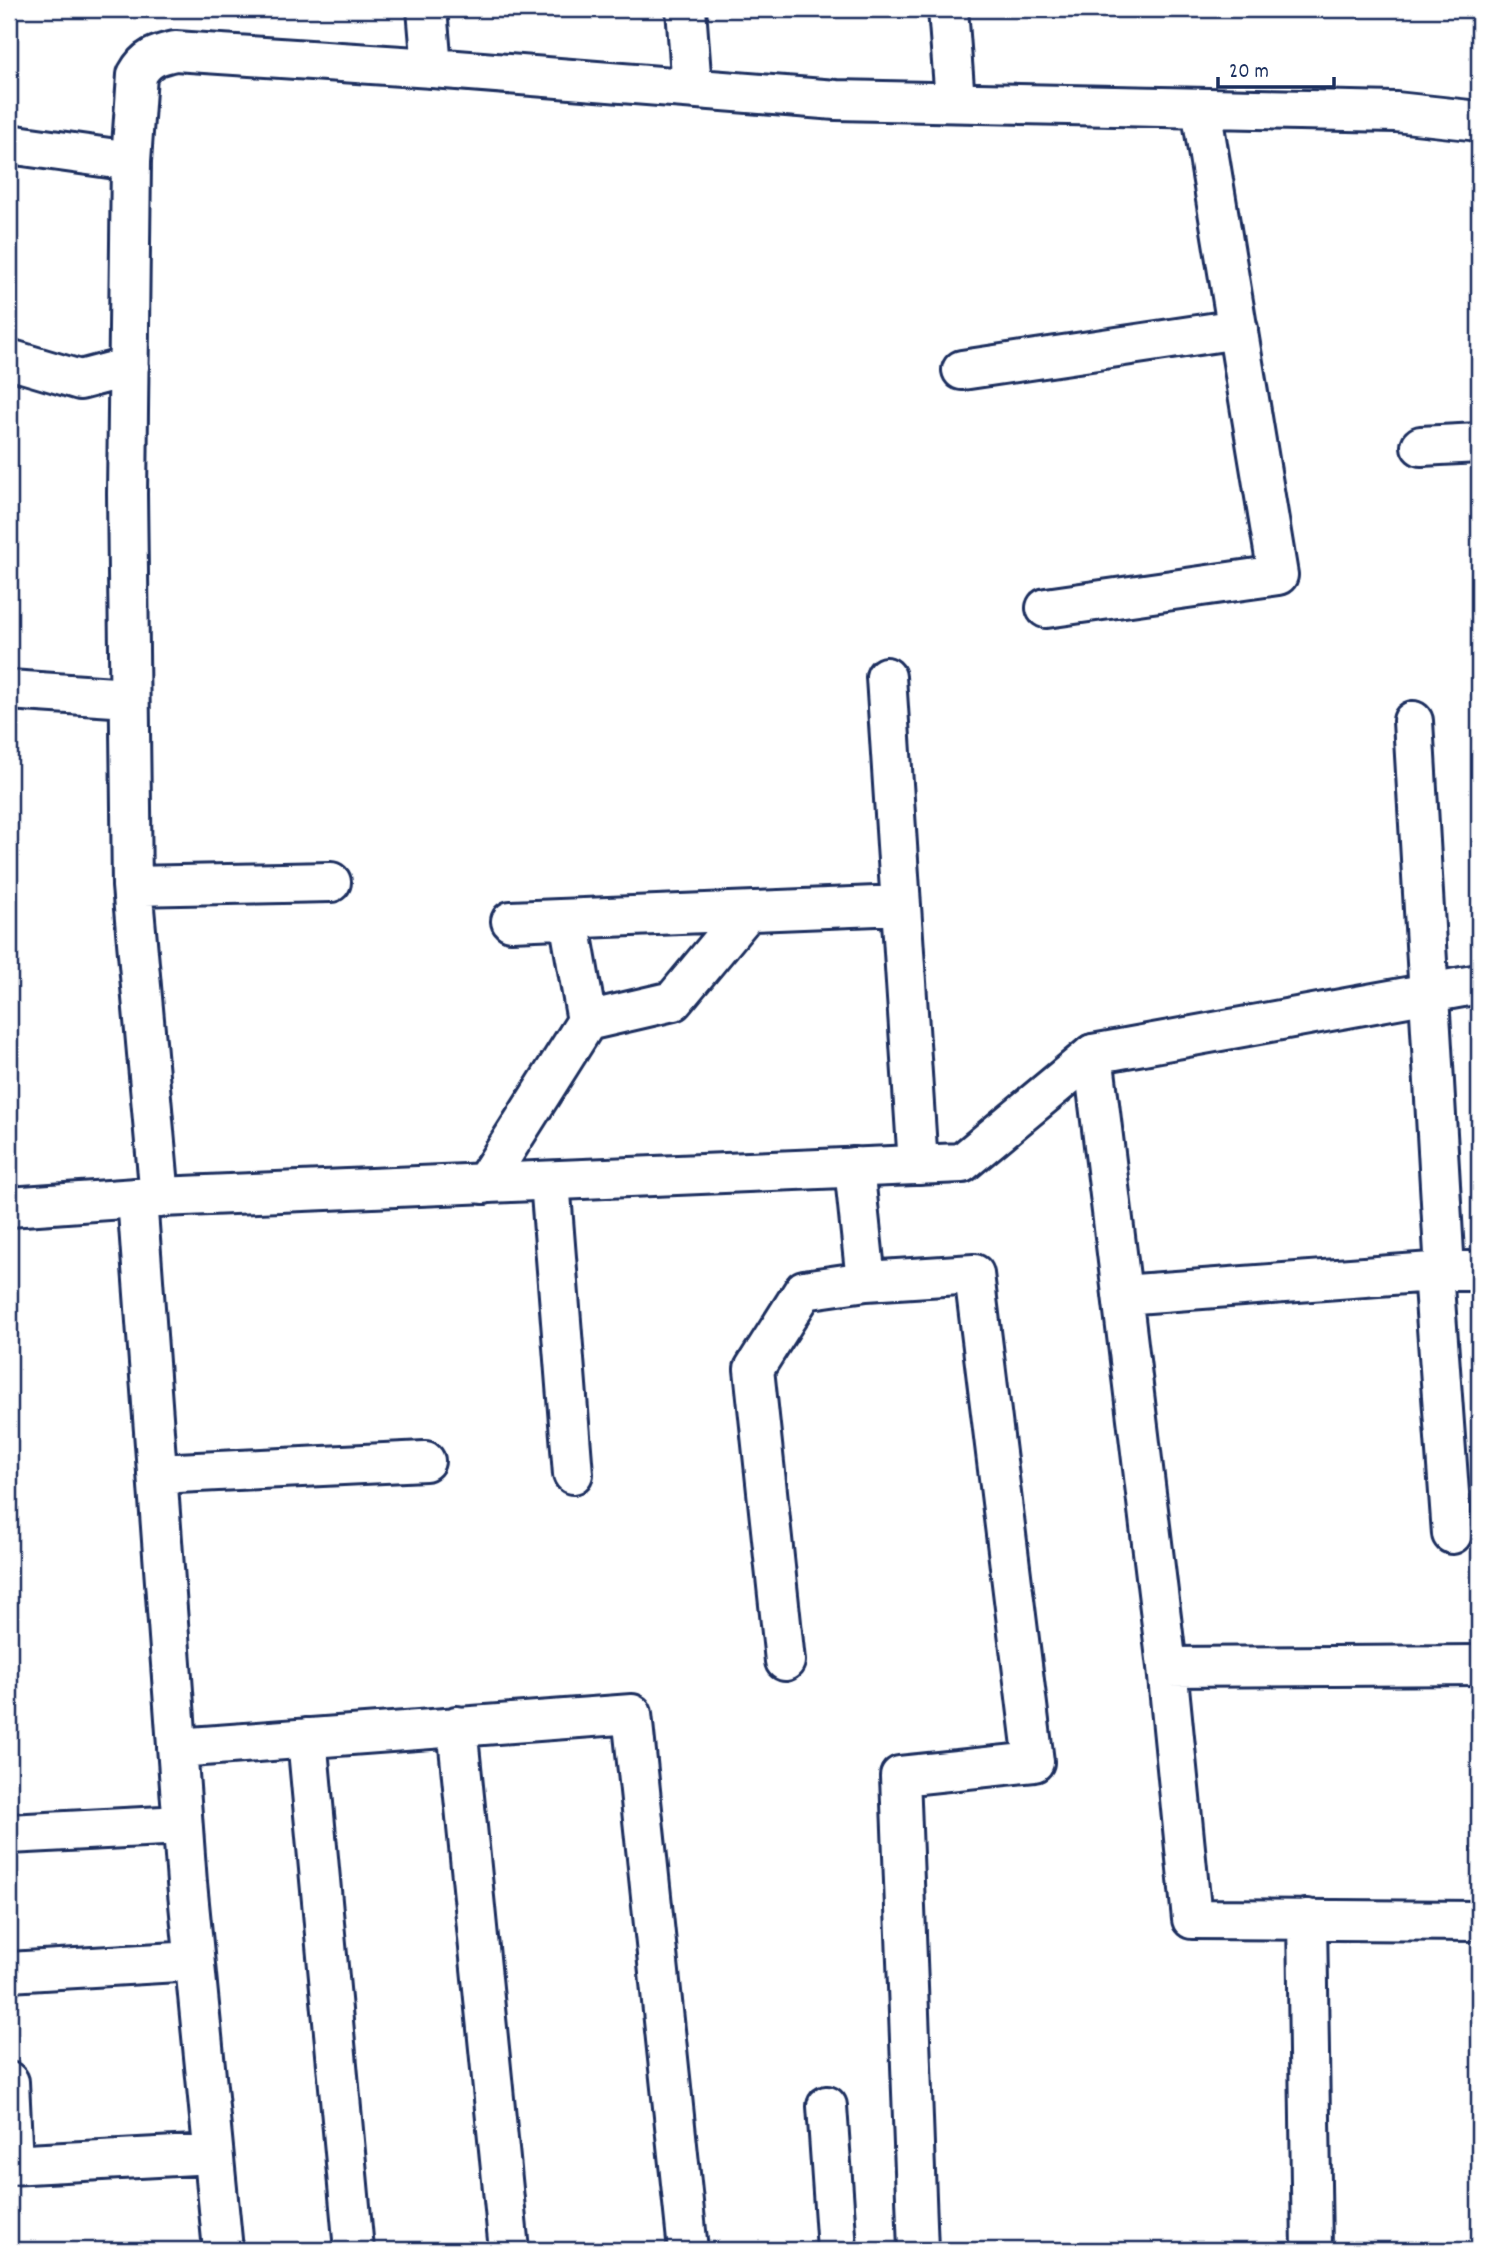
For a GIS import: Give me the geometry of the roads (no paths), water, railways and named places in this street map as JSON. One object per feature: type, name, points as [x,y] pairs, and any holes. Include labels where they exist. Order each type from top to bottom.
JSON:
[{"type":"street","points":[[427,9],[432,68]]},
{"type":"street","points":[[686,9],[692,88]]},
{"type":"street","points":[[948,9],[955,101]]},
{"type":"street","points":[[223,2250],[182,1825],[157,1474],[148,1198],[132,886],[127,494],[131,162],[138,75],[143,63],[156,55],[175,51],[836,100],[1396,112],[1479,121]]},
{"type":"street","points":[[1046,608],[1278,575],[1201,108]]},
{"type":"street","points":[[9,144],[131,162]]},
{"type":"street","points":[[962,370],[1238,329]]},
{"type":"street","points":[[9,359],[80,380],[129,367]]},
{"type":"street","points":[[1422,446],[1479,443]]},
{"type":"street","points":[[886,677],[918,1165]]},
{"type":"street","points":[[9,690],[129,698]]},
{"type":"street","points":[[1413,721],[1430,993],[1453,1271],[1452,1534]]},
{"type":"street","points":[[132,886],[331,882]]},
{"type":"street","points":[[511,921],[901,905]]},
{"type":"street","points":[[587,1021],[673,1001],[747,912]]},
{"type":"street","points":[[485,1184],[587,1021],[569,919]]},
{"type":"street","points":[[9,1207],[148,1198],[962,1163],[1093,1054],[1479,984]]},
{"type":"street","points":[[1093,1054],[1167,1667],[1192,1919],[1479,1921]]},
{"type":"street","points":[[854,1167],[866,1281]]},
{"type":"street","points":[[550,1181],[573,1474]]},
{"type":"street","points":[[1122,1296],[1453,1271]]},
{"type":"street","points":[[785,1661],[754,1369],[804,1290],[866,1281],[974,1274],[1034,1762],[900,1776],[918,2250]]},
{"type":"street","points":[[157,1474],[425,1461]]},
{"type":"street","points":[[1167,1667],[1479,1665]]},
{"type":"street","points":[[177,1748],[632,1714],[688,2250]]},
{"type":"street","points":[[457,1726],[509,2250]]},
{"type":"street","points":[[307,1738],[354,2250]]},
{"type":"street","points":[[9,1834],[182,1825]]},
{"type":"street","points":[[1307,1919],[1312,2250]]},
{"type":"street","points":[[9,1972],[194,1961]]},
{"type":"street","points":[[9,2082],[11,2164],[213,2154]]},
{"type":"street","points":[[827,2106],[837,2250]]}]
